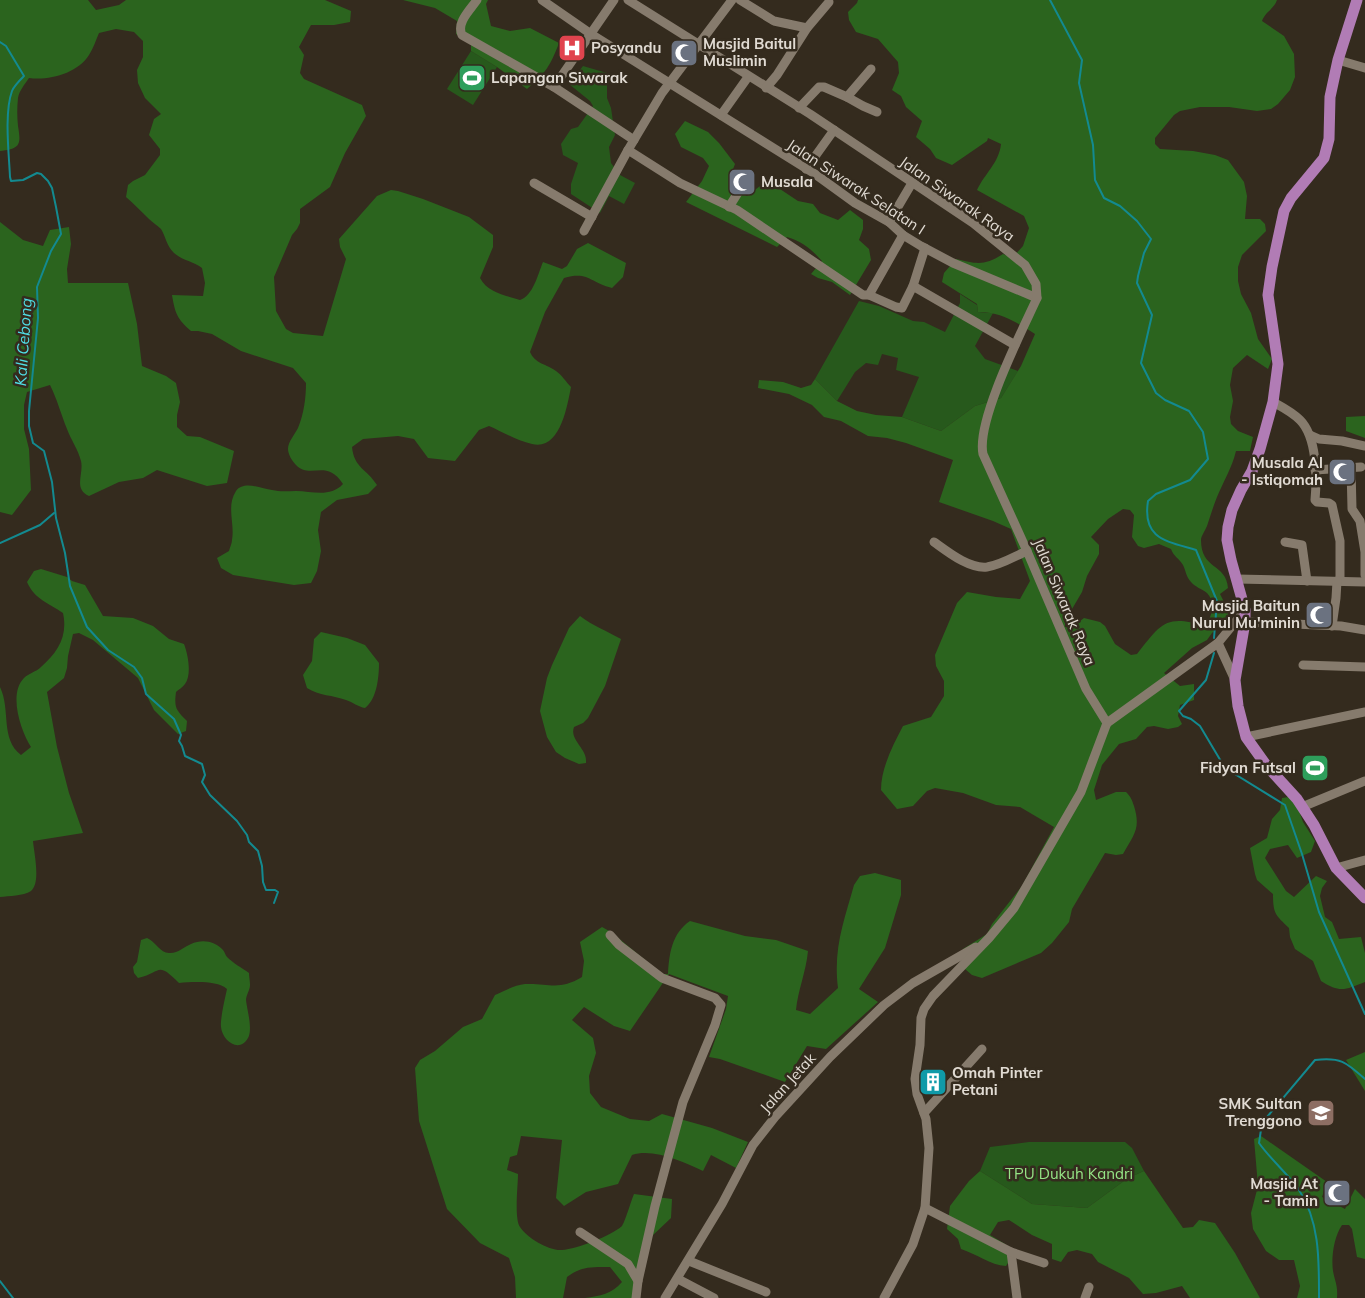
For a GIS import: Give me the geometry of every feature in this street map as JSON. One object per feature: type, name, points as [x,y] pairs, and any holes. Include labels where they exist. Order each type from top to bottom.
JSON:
[{"type":"main road","points":[[1357,0],[1338,60],[1330,97],[1329,139],[1324,158],[1286,204],[1272,267],[1268,295],[1278,364],[1273,402],[1252,471],[1232,510],[1227,540],[1230,560],[1237,580],[1245,616],[1236,680],[1238,706],[1246,737],[1266,765],[1297,799],[1336,868],[1365,898]]},
{"type":"street","points":[[477,0],[461,23],[460,31],[462,35],[554,87],[634,140]]},
{"type":"street","name":"Jalan Siwarak Selatan I","points":[[542,0],[591,34],[670,82],[806,169],[855,203],[888,222],[903,235],[954,263],[1037,298]]},
{"type":"street","points":[[554,87],[614,0]]},
{"type":"street","name":"Jalan Siwarak Raya","points":[[628,0],[834,130],[973,223],[1025,265],[1036,284],[1037,298],[993,398],[981,439],[982,454],[1027,551],[1086,689],[1107,723]]},
{"type":"street","points":[[584,231],[628,150],[670,82],[732,0]]},
{"type":"street","points":[[740,0],[774,22],[807,28]]},
{"type":"street","points":[[766,88],[777,75],[807,28],[830,2]]},
{"type":"street","points":[[1338,60],[1365,68]]},
{"type":"street","points":[[847,97],[871,69]]},
{"type":"street","points":[[721,115],[748,77]]},
{"type":"street","points":[[799,108],[819,87],[829,89],[877,112]]},
{"type":"street","points":[[806,169],[834,130]]},
{"type":"street","points":[[628,150],[680,183],[729,207],[858,292],[896,307],[902,308],[913,286],[925,248]]},
{"type":"street","points":[[534,183],[592,217]]},
{"type":"street","points":[[888,222],[912,183]]},
{"type":"street","points":[[729,207],[739,191]]},
{"type":"street","points":[[869,295],[903,235]]},
{"type":"street","points":[[913,286],[1015,345]]},
{"type":"street","points":[[1273,402],[1298,418],[1310,435],[1315,470],[1315,500],[1332,505],[1340,541],[1337,594],[1332,626]]},
{"type":"street","points":[[1310,435],[1318,439],[1342,441],[1365,446]]},
{"type":"street","points":[[1315,470],[1361,467]]},
{"type":"street","points":[[1351,468],[1352,509],[1360,522],[1365,552],[1365,575]]},
{"type":"street","points":[[934,542],[949,552],[980,567],[995,565],[1027,551]]},
{"type":"street","points":[[1285,542],[1302,545],[1307,581]]},
{"type":"street","points":[[1237,580],[1365,582]]},
{"type":"street","points":[[884,1298],[913,1244],[925,1208],[928,1148],[924,1113],[916,1094],[915,1080],[920,1045],[921,1018],[924,1009],[933,996],[989,938],[1014,908],[1081,792],[1107,723],[1218,643],[1245,616],[1365,630]]},
{"type":"street","points":[[1218,643],[1236,680]]},
{"type":"street","points":[[1303,664],[1365,667]]},
{"type":"street","points":[[1246,737],[1365,712]]},
{"type":"street","points":[[1302,807],[1365,781]]},
{"type":"street","points":[[1336,868],[1365,860]]},
{"type":"street","points":[[610,935],[619,945],[662,978],[715,998],[721,1006],[683,1102],[655,1206],[636,1298]]},
{"type":"street","name":"Jalan Jetak","points":[[665,1298],[722,1204],[752,1145],[781,1110],[830,1057],[884,1005],[913,983],[955,960],[989,938]]},
{"type":"street","points":[[924,1113],[982,1049]]},
{"type":"street","points":[[925,1208],[1012,1254],[1044,1263]]},
{"type":"street","points":[[580,1232],[628,1264],[638,1282]]},
{"type":"street","points":[[1012,1254],[1017,1298]]},
{"type":"street","points":[[689,1261],[766,1292]]},
{"type":"street","points":[[678,1279],[714,1298]]},
{"type":"street","points":[[1085,1298],[1089,1287]]},
{"type":"green space","points":[[0,0],[88,0],[96,10],[119,5],[126,0],[325,0],[351,11],[350,22],[334,25],[311,25],[299,47],[304,55],[300,73],[304,79],[362,105],[366,116],[345,153],[330,187],[300,209],[300,223],[292,235],[274,277],[276,311],[286,329],[293,333],[323,336],[346,259],[340,247],[339,239],[377,196],[391,190],[423,199],[469,217],[493,235],[493,247],[480,278],[492,290],[520,300],[525,298],[532,289],[543,262],[562,269],[567,266],[577,249],[588,243],[626,263],[623,277],[612,288],[584,277],[572,276],[564,278],[545,312],[530,352],[535,359],[558,373],[571,387],[564,416],[556,434],[549,441],[542,444],[532,444],[515,439],[489,426],[479,430],[455,461],[428,458],[414,439],[398,436],[363,439],[352,447],[353,454],[358,464],[377,485],[368,494],[337,500],[321,512],[318,530],[321,551],[317,571],[311,583],[294,585],[233,575],[221,568],[217,558],[229,551],[232,542],[231,509],[233,497],[239,488],[253,486],[278,491],[321,493],[332,491],[343,484],[331,472],[302,469],[289,455],[289,444],[298,428],[303,411],[306,383],[293,368],[241,351],[212,334],[191,331],[177,315],[172,295],[203,296],[205,283],[202,268],[174,253],[169,247],[161,229],[126,197],[128,185],[145,175],[160,155],[160,149],[149,135],[154,119],[161,114],[145,98],[138,83],[137,70],[143,57],[143,41],[134,32],[116,29],[99,33],[89,55],[78,67],[54,77],[29,78],[18,98],[18,144],[12,149],[0,151]]},
{"type":"green space","points":[[403,0],[488,0],[486,4],[491,26],[510,31],[530,28],[559,43],[547,69],[527,89],[471,51],[471,45],[456,34],[457,21],[435,8]]},
{"type":"green space","points":[[858,0],[1277,0],[1262,21],[1284,36],[1294,54],[1295,77],[1290,90],[1271,109],[1257,111],[1229,107],[1200,107],[1180,111],[1174,115],[1155,138],[1155,144],[1160,149],[1193,151],[1215,155],[1228,160],[1244,182],[1247,196],[1245,219],[1260,219],[1265,224],[1266,231],[1242,255],[1238,267],[1238,281],[1241,294],[1251,313],[1258,339],[1272,359],[1268,369],[1247,355],[1233,368],[1230,385],[1233,401],[1230,417],[1231,424],[1238,431],[1253,437],[1250,451],[1236,451],[1201,540],[1205,557],[1223,574],[1226,580],[1228,588],[1220,594],[1228,610],[1228,617],[1207,640],[1192,648],[1164,673],[1180,686],[1194,684],[1194,700],[1180,705],[1178,716],[1182,724],[1168,729],[1154,726],[1147,727],[1136,739],[1119,744],[1102,765],[1094,790],[1096,800],[1116,792],[1126,792],[1132,800],[1136,814],[1135,831],[1123,854],[1105,853],[1072,909],[1069,922],[1041,953],[982,978],[972,975],[965,969],[966,958],[963,949],[987,934],[992,924],[1022,886],[1054,827],[1020,807],[996,805],[963,793],[935,788],[927,791],[913,806],[897,809],[881,790],[883,773],[888,757],[903,726],[931,717],[944,696],[944,681],[936,666],[935,655],[957,603],[967,592],[1020,599],[1030,581],[1011,529],[939,502],[953,460],[906,443],[868,436],[841,421],[824,417],[812,405],[789,394],[758,388],[759,380],[783,382],[801,388],[811,385],[815,379],[837,401],[857,411],[902,417],[941,431],[975,406],[1001,398],[1021,366],[1035,334],[1001,316],[993,313],[978,312],[977,304],[942,282],[944,273],[956,259],[980,263],[991,261],[1003,254],[1012,258],[1023,246],[1029,228],[1024,216],[977,190],[998,157],[1001,144],[988,138],[987,141],[952,165],[936,158],[930,149],[916,137],[922,121],[906,107],[901,96],[892,90],[899,73],[898,62],[878,39],[856,32],[849,20],[848,12]],"holes":[[[1123,509],[1130,510],[1134,515],[1132,537],[1138,546],[1144,548],[1159,544],[1171,549],[1183,565],[1189,580],[1207,593],[1212,605],[1210,618],[1205,626],[1181,621],[1165,624],[1152,635],[1137,654],[1131,655],[1115,644],[1105,626],[1100,622],[1084,618],[1071,628],[1065,627],[1065,621],[1082,592],[1087,576],[1099,554],[1099,545],[1091,537],[1108,519]]]},
{"type":"green space","name":"Lapangan Siwarak","points":[[471,51],[497,67],[473,105],[447,89]]},
{"type":"green space","points":[[583,66],[607,73],[607,98],[611,108],[615,135],[609,147],[611,163],[620,175],[635,183],[624,204],[609,196],[600,213],[571,194],[571,184],[578,163],[563,155],[561,144],[571,129],[578,127],[593,106],[590,101],[569,84]]},
{"type":"green space","points":[[685,121],[708,132],[735,164],[730,177],[730,187],[747,196],[760,186],[777,187],[798,201],[813,204],[820,213],[838,220],[850,210],[863,220],[863,229],[859,240],[869,249],[871,260],[850,295],[832,282],[811,274],[822,261],[802,243],[787,237],[777,247],[686,202],[702,181],[709,166],[703,158],[681,147],[675,134]]},
{"type":"green space","points":[[0,222],[23,240],[43,246],[50,230],[69,227],[71,244],[67,269],[68,283],[128,283],[137,324],[142,366],[166,376],[176,383],[180,402],[177,427],[187,436],[200,437],[234,451],[227,483],[207,486],[157,470],[143,478],[119,482],[89,496],[81,489],[82,466],[80,457],[50,385],[27,392],[24,405],[24,429],[29,449],[31,490],[12,515],[0,512]]},
{"type":"green space","points":[[960,294],[977,305],[978,312],[993,313],[975,346],[985,359],[1018,371],[1001,398],[975,406],[941,431],[902,417],[919,377],[896,370],[898,358],[882,354],[878,365],[866,363],[855,372],[837,401],[815,379],[859,301],[879,306],[913,321],[924,322],[945,332],[960,303]]},
{"type":"green space","points":[[1365,416],[1365,438],[1346,431],[1346,417]]},
{"type":"green space","points":[[41,569],[85,585],[103,616],[133,618],[153,626],[169,639],[184,644],[189,670],[185,684],[176,692],[175,702],[178,711],[187,721],[186,731],[178,734],[154,710],[138,678],[93,640],[79,633],[73,634],[64,678],[47,692],[57,747],[69,793],[83,833],[33,841],[36,875],[34,887],[31,891],[24,894],[0,897],[0,687],[5,705],[10,741],[21,755],[31,747],[23,732],[18,712],[17,693],[19,685],[24,678],[39,669],[57,649],[64,629],[63,613],[38,597],[27,582],[34,571]]},
{"type":"green space","points":[[580,616],[621,639],[605,686],[588,718],[583,723],[574,727],[574,736],[586,758],[586,763],[579,764],[556,752],[547,737],[540,711],[547,678],[552,665],[569,628]]},
{"type":"green space","points":[[321,632],[347,638],[365,645],[379,663],[375,693],[365,708],[341,698],[316,693],[307,688],[303,675],[312,661],[314,639]]},
{"type":"green space","points":[[1289,797],[1298,808],[1303,822],[1315,841],[1311,852],[1297,858],[1288,845],[1270,849],[1265,858],[1286,891],[1294,897],[1316,876],[1327,881],[1322,888],[1320,896],[1325,917],[1332,922],[1339,939],[1361,937],[1365,953],[1365,982],[1352,987],[1338,989],[1321,981],[1313,961],[1295,949],[1290,937],[1289,928],[1275,911],[1273,894],[1257,880],[1255,874],[1250,848],[1267,838],[1272,819],[1280,810],[1282,798]]},
{"type":"green space","points":[[875,873],[901,880],[901,895],[885,948],[859,989],[878,1002],[826,1049],[807,1046],[785,1082],[720,1059],[709,1057],[726,1009],[728,996],[669,974],[630,1031],[614,1026],[584,1007],[572,1020],[593,1038],[596,1053],[589,1076],[590,1093],[601,1107],[630,1119],[649,1121],[662,1114],[712,1128],[748,1142],[736,1168],[711,1155],[703,1171],[678,1160],[659,1155],[641,1153],[632,1155],[618,1184],[586,1192],[564,1206],[556,1198],[562,1140],[521,1136],[517,1155],[510,1157],[507,1170],[518,1174],[518,1223],[523,1231],[545,1246],[557,1250],[568,1249],[594,1241],[617,1230],[625,1220],[634,1194],[672,1199],[671,1218],[652,1236],[633,1298],[585,1298],[605,1294],[622,1282],[610,1267],[592,1267],[572,1273],[567,1277],[563,1298],[516,1298],[515,1277],[509,1258],[480,1243],[447,1209],[419,1121],[415,1068],[420,1060],[435,1051],[463,1027],[482,1019],[495,995],[525,984],[560,985],[582,977],[584,961],[580,942],[602,927],[611,932],[662,974],[668,974],[669,959],[675,938],[690,921],[745,936],[776,940],[808,951],[796,1010],[810,1014],[838,988],[838,948],[854,885],[860,876]]},
{"type":"green space","points":[[147,938],[166,953],[178,951],[195,942],[204,941],[212,943],[220,947],[229,959],[249,973],[250,987],[246,1000],[250,1030],[248,1038],[244,1043],[236,1045],[231,1043],[222,1032],[221,1019],[227,989],[223,986],[204,982],[179,983],[162,970],[138,978],[134,973],[133,967],[137,962],[141,940]]},
{"type":"green space","points":[[1365,1052],[1365,1091],[1346,1060]]},
{"type":"green space","points":[[1261,1136],[1327,1182],[1322,1197],[1345,1209],[1355,1189],[1365,1199],[1365,1259],[1357,1257],[1352,1229],[1349,1225],[1342,1225],[1335,1241],[1332,1265],[1337,1287],[1337,1298],[1297,1298],[1300,1286],[1294,1260],[1279,1260],[1266,1251],[1253,1229],[1251,1213],[1258,1186],[1254,1139]]},
{"type":"green space","name":"TPU Dukuh Kandri","points":[[1029,1142],[1125,1142],[1132,1148],[1144,1171],[1128,1178],[1087,1208],[1032,1204],[980,1171],[990,1147]]},
{"type":"green space","points":[[980,1171],[1032,1204],[1087,1208],[1128,1178],[1144,1171],[1183,1228],[1193,1227],[1199,1220],[1215,1223],[1235,1253],[1260,1298],[1190,1298],[1182,1286],[1156,1293],[1143,1294],[1129,1278],[1098,1262],[1092,1254],[1077,1250],[1068,1252],[1061,1262],[1052,1259],[1052,1244],[1032,1235],[1009,1220],[998,1222],[990,1235],[1005,1244],[1010,1260],[1006,1266],[994,1264],[961,1249],[958,1239],[947,1229],[950,1206],[969,1181]]},
{"type":"waterway","points":[[1050,0],[1082,60],[1079,83],[1093,145],[1095,180],[1104,198],[1120,206],[1137,221],[1151,239],[1144,253],[1137,283],[1152,315],[1141,363],[1156,393],[1165,400],[1189,411],[1203,432],[1208,459],[1190,480],[1156,494],[1148,501],[1147,514],[1149,523],[1158,536],[1166,541],[1196,550],[1217,601],[1214,638]]},
{"type":"waterway","name":"Kali Cebong","points":[[0,42],[6,46],[24,76],[12,91],[8,110],[11,181],[23,180],[37,173],[41,174],[48,181],[52,188],[61,234],[51,251],[37,287],[38,318],[29,426],[33,443],[44,451],[52,482],[56,518],[65,553],[70,586],[87,627],[108,650],[134,667],[142,678],[146,694],[174,719],[181,735],[179,741],[185,756],[202,764],[205,775],[202,782],[210,795],[237,821],[247,835],[249,842],[258,851],[266,890],[278,892],[274,903]]},
{"type":"waterway","name":"Kali Cebong","points":[[0,543],[40,525],[54,513]]},
{"type":"waterway","points":[[1214,653],[1206,680],[1179,711],[1183,716],[1200,726],[1225,768],[1285,805],[1319,912],[1365,1014]]},
{"type":"waterway","points":[[1319,1298],[1317,1242],[1311,1215],[1299,1190],[1259,1143],[1262,1123],[1315,1060],[1331,1059],[1343,1062],[1365,1079]]},
{"type":"waterway","name":"Kali Cebong","points":[[0,1281],[13,1298]]},
{"type":"place","name":"Posyandu","points":[[572,48]]},
{"type":"place","name":"Masjid Baitul Muslimin","points":[[684,53]]},
{"type":"place","name":"Lapangan Siwarak","points":[[472,78]]},
{"type":"place","name":"Musala","points":[[742,182]]},
{"type":"place","name":"Musala Al - Istiqomah","points":[[1342,472]]},
{"type":"place","name":"Masjid Baitun Nurul Mu'minin","points":[[1319,615]]},
{"type":"place","name":"Fidyan Futsal","points":[[1315,768]]},
{"type":"place","name":"Omah Pinter Petani","points":[[933,1082]]},
{"type":"place","name":"SMK Sultan Trenggono","points":[[1321,1113]]},
{"type":"place","name":"Masjid At - Tamin","points":[[1337,1193]]}]
